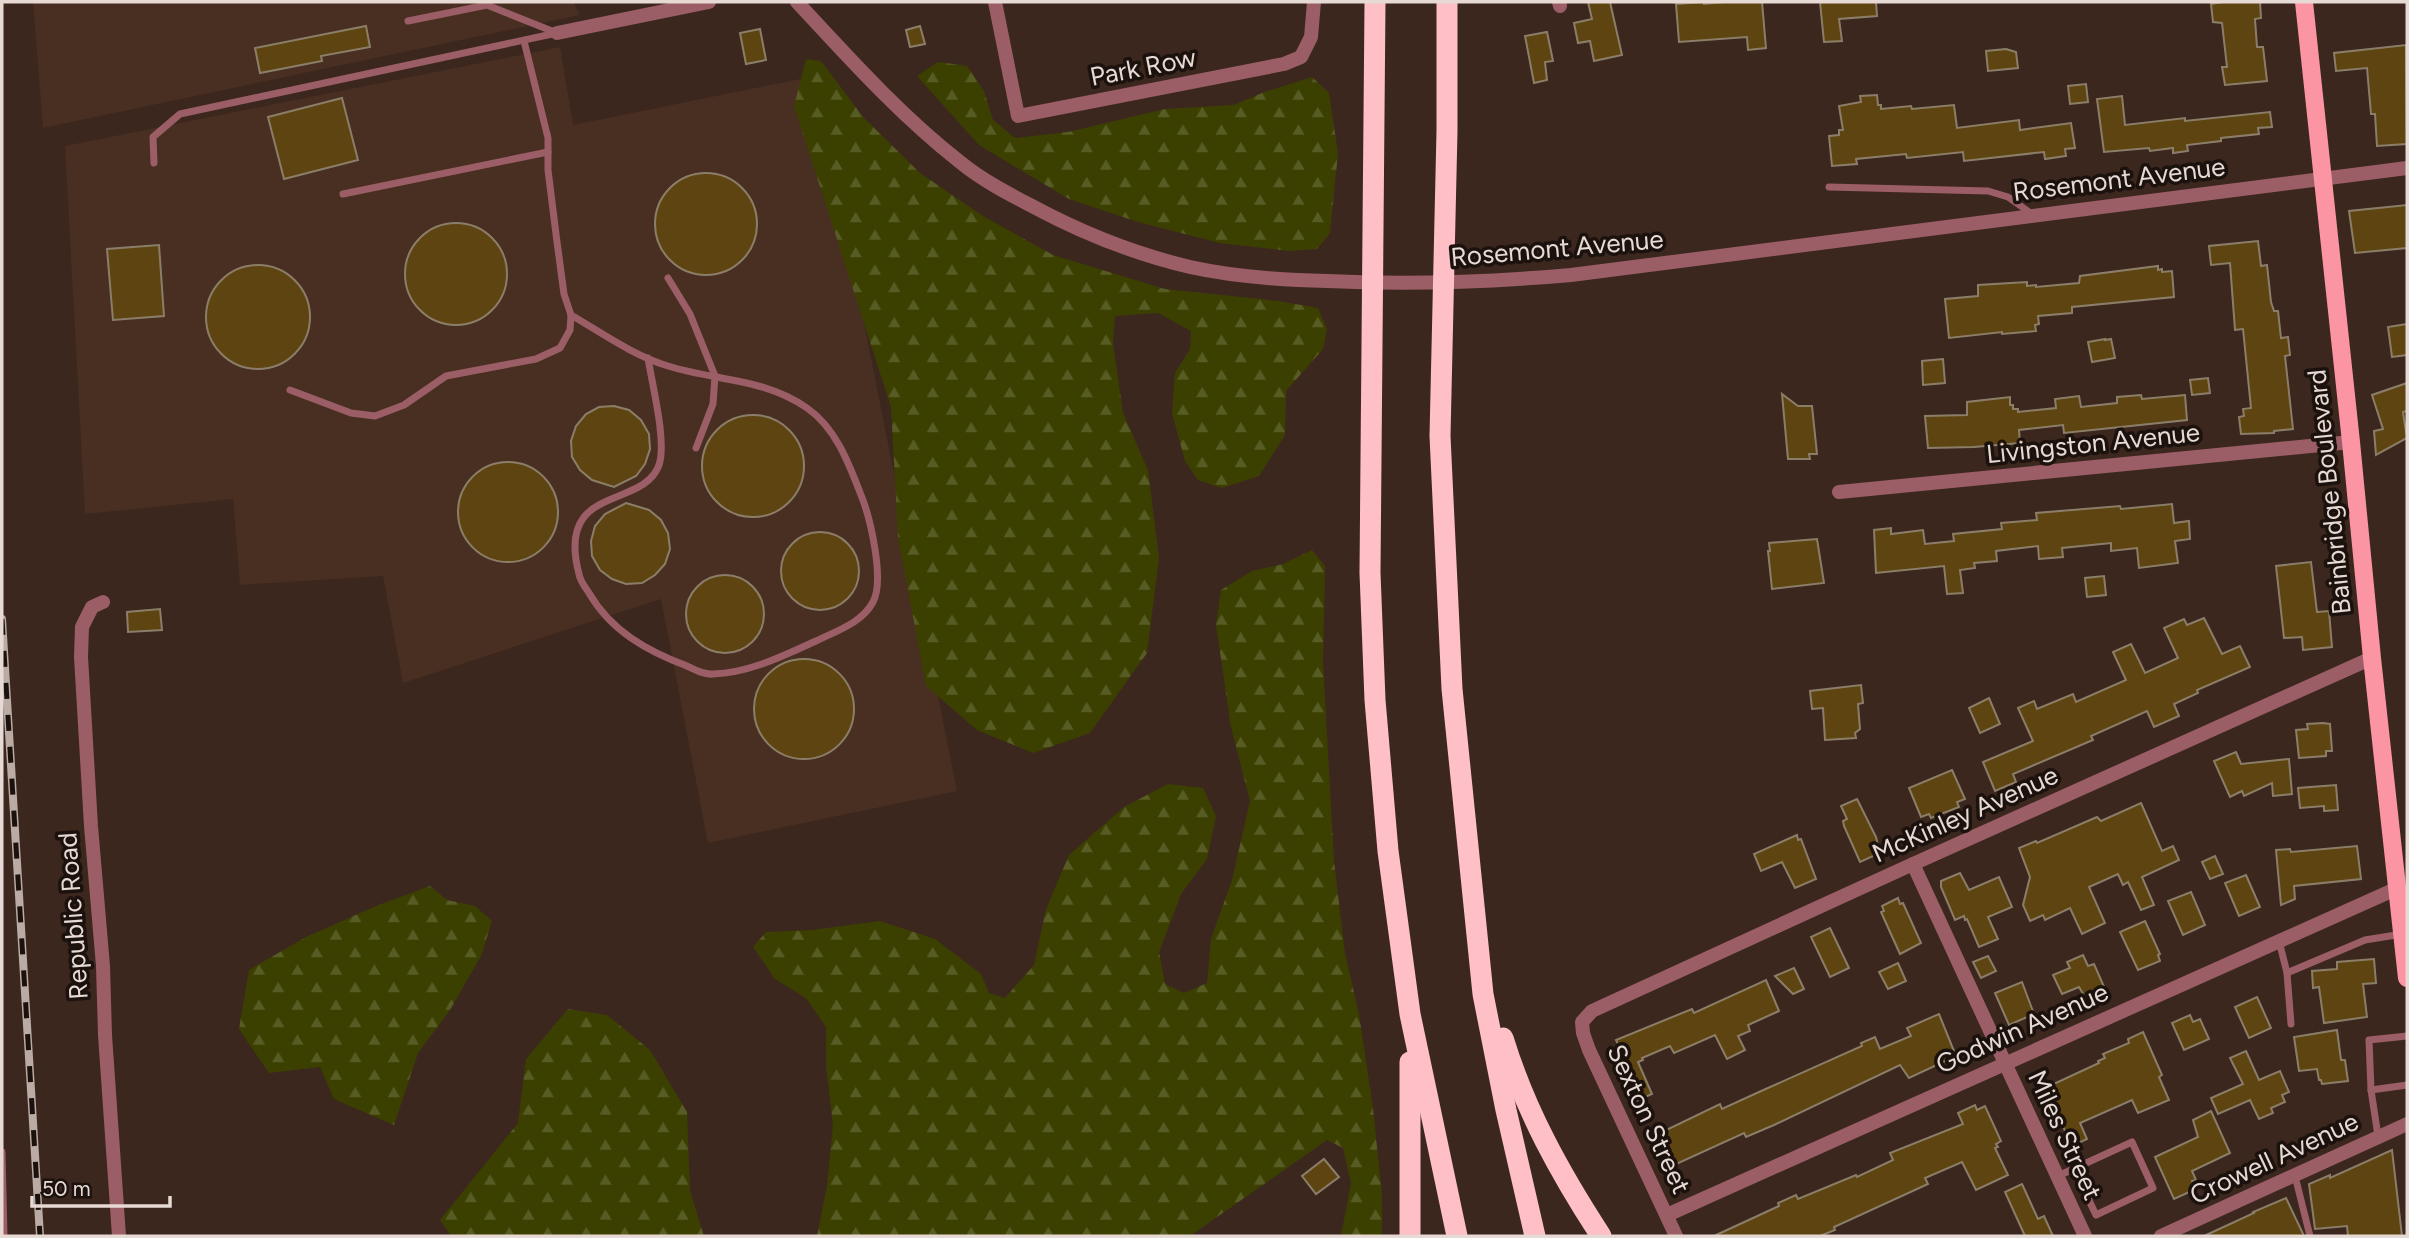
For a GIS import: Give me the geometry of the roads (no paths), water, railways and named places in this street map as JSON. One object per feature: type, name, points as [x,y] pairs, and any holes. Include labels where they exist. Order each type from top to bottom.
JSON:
[{"type":"highway","points":[[1375,2],[1370,540],[1372,641],[1388,851],[1410,1014],[1457,1236]]},
{"type":"highway","points":[[1447,2],[1440,436],[1454,716],[1483,994],[1535,1236]]},
{"type":"highway","points":[[1478,958],[1507,1052],[1536,1124],[1558,1167],[1601,1236]]},
{"type":"highway","points":[[1410,1014],[1410,1236]]},
{"type":"main road","name":"Bainbridge Boulevard","points":[[2304,2],[2407,978]]},
{"type":"street","points":[[558,33],[709,2]]},
{"type":"street","name":"Rosemont Avenue","points":[[797,2],[893,103],[960,162],[996,187],[1067,225],[1149,255],[1191,267],[1285,280],[1404,284],[1571,275],[2407,168]]},
{"type":"street","name":"Park Row","points":[[995,2],[1018,116],[1284,64],[1301,57],[1311,37],[1314,2]]},
{"type":"street","name":"Livingston Avenue","points":[[1839,492],[2351,442]]},
{"type":"street","name":"Republic Road","points":[[103,601],[92,607],[82,627],[81,657],[119,1236]]},
{"type":"street","name":"McKinley Avenue","points":[[1582,1022],[1592,1011],[1605,1004],[2372,658]]},
{"type":"street","name":"Miles Street","points":[[1913,864],[2085,1236]]},
{"type":"street","name":"Godwin Avenue","points":[[1667,1215],[2398,888]]},
{"type":"street","name":"Sexton Street","points":[[1582,1022],[1589,1050],[1676,1236]]},
{"type":"street","name":"Crowell Avenue","points":[[2161,1236],[2407,1125]]},
{"type":"lane","points":[[408,21],[487,5],[558,33]]},
{"type":"lane","points":[[154,163],[153,137],[180,114],[558,33]]},
{"type":"lane","points":[[290,390],[351,413],[375,415],[404,405],[446,376],[536,359],[560,348],[570,330],[571,315],[564,294],[548,170],[548,138],[524,41]]},
{"type":"lane","points":[[344,194],[548,152]]},
{"type":"lane","points":[[1829,187],[1988,191],[2008,197],[2033,214]]},
{"type":"lane","points":[[668,278],[690,314],[715,376],[713,404],[696,448]]},
{"type":"lane","points":[[571,315],[667,366],[776,390],[810,410],[839,443],[866,506],[878,564],[874,601],[852,624],[741,672],[709,675],[663,657],[617,630],[597,606],[579,576],[575,543],[581,522],[595,505],[648,482],[658,467],[662,450],[648,358]]},
{"type":"lane","points":[[2287,973],[2365,940],[2404,942]]},
{"type":"lane","points":[[2279,941],[2287,973],[2291,1024]]},
{"type":"lane","points":[[2378,1136],[2371,1090],[2369,1040],[2407,1036]]},
{"type":"lane","points":[[2371,1090],[2407,1085]]},
{"type":"lane","points":[[2057,1177],[2074,1169],[2132,1142],[2154,1188],[2096,1215],[2074,1169]]},
{"type":"lane","points":[[2,1152],[4,1236]]},
{"type":"lane","points":[[2295,1176],[2311,1236]]},
{"type":"railway","points":[[2,619],[40,1236]]}]
